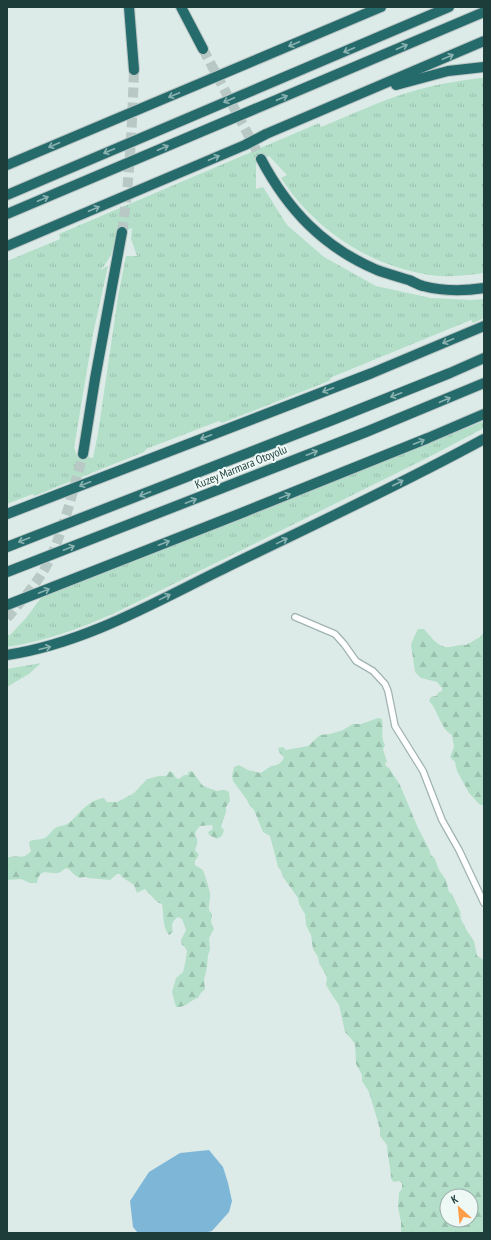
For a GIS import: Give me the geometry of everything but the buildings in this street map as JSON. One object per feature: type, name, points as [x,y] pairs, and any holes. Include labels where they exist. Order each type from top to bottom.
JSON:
[{"type":"highway","points":[[130,7],[134,70]]},
{"type":"highway","points":[[181,7],[203,49]]},
{"type":"highway","points":[[7,165],[381,7]]},
{"type":"highway","points":[[7,195],[449,7]]},
{"type":"highway","points":[[7,214],[484,12]]},
{"type":"highway","points":[[7,246],[484,41]]},
{"type":"highway","points":[[245,144],[259,142],[394,86],[428,75],[484,66]]},
{"type":"highway","points":[[261,159],[276,187],[291,207],[309,226],[327,241],[361,263],[379,271],[410,280],[423,286],[458,290],[484,288]]},
{"type":"highway","points":[[83,454],[122,232]]},
{"type":"highway","points":[[410,280],[441,284],[484,283]]},
{"type":"highway","points":[[7,514],[365,376],[484,326]]},
{"type":"highway","name":"Kuzey Marmara Otoyolu","points":[[7,547],[328,422],[484,358]]},
{"type":"highway","name":"Kuzey Marmara Otoyolu","points":[[7,572],[366,432],[484,383]]},
{"type":"highway","points":[[7,605],[251,509],[484,414]]},
{"type":"highway","points":[[7,655],[51,646],[98,629],[351,507],[484,439]]},
{"type":"street","points":[[295,617],[335,634],[356,661],[373,671],[385,684],[396,726],[423,771],[440,815],[484,903]]},
{"type":"green space","points":[[484,78],[484,273],[438,276],[414,272],[369,256],[349,245],[329,231],[311,215],[281,178],[287,175],[269,156],[256,162],[256,189],[263,187],[287,225],[324,257],[376,286],[431,298],[471,300],[484,299],[484,318],[473,323],[471,320],[332,377],[329,381],[222,423],[219,421],[146,449],[144,452],[34,496],[33,494],[7,504],[7,261],[60,239],[59,234],[319,123],[321,127],[376,104],[419,90]],"holes":[[[132,228],[131,239],[137,256],[126,256],[118,297],[93,458],[77,455],[74,448],[93,334],[108,266],[100,270],[109,258],[118,234]]]},
{"type":"green space","points":[[484,421],[484,428],[431,456],[117,612],[64,633],[7,647],[7,634],[10,635],[26,618],[43,595]]},
{"type":"green space","points":[[418,629],[424,629],[435,641],[446,647],[466,645],[480,637],[484,632],[484,806],[479,804],[469,793],[457,771],[455,762],[450,757],[454,747],[452,735],[444,728],[435,709],[429,701],[431,697],[436,696],[442,691],[442,688],[437,682],[421,678],[415,672],[411,644]]},
{"type":"green space","points":[[41,663],[29,674],[7,687],[7,669]]},
{"type":"green space","points":[[378,718],[382,719],[383,739],[385,745],[383,749],[387,762],[385,763],[386,766],[389,768],[400,785],[431,855],[435,859],[439,870],[446,880],[449,892],[452,894],[460,911],[461,919],[474,941],[477,956],[484,960],[484,1233],[401,1233],[401,1222],[398,1207],[399,1193],[402,1188],[402,1183],[399,1181],[394,1182],[391,1179],[387,1145],[380,1136],[380,1129],[369,1092],[362,1081],[362,1075],[356,1064],[355,1044],[345,1032],[339,1005],[326,985],[327,977],[313,949],[311,935],[306,925],[305,914],[299,904],[298,898],[283,877],[278,867],[270,836],[263,832],[254,810],[233,781],[232,776],[234,767],[239,765],[248,770],[261,773],[283,760],[284,757],[279,752],[278,748],[283,747],[286,750],[308,746],[320,735],[343,730],[353,724],[361,724]]},
{"type":"green space","points":[[170,771],[176,778],[179,779],[184,775],[188,775],[188,772],[192,771],[203,786],[217,791],[224,790],[229,792],[230,801],[226,807],[226,812],[221,827],[224,830],[222,836],[217,839],[209,835],[208,832],[213,829],[212,825],[200,826],[195,835],[197,844],[195,850],[199,855],[195,861],[195,865],[203,870],[207,882],[210,893],[209,910],[212,914],[211,922],[214,929],[209,938],[210,950],[204,980],[205,989],[198,998],[179,1007],[176,1007],[172,992],[176,978],[183,972],[185,964],[187,951],[182,945],[181,940],[186,930],[182,919],[178,917],[173,921],[173,932],[169,935],[164,924],[162,904],[157,902],[145,889],[137,893],[134,885],[120,874],[117,874],[110,880],[85,877],[80,878],[67,868],[58,873],[43,873],[38,878],[37,883],[30,883],[21,879],[7,880],[7,858],[22,857],[28,854],[31,851],[30,841],[45,838],[58,826],[68,824],[93,801],[104,798],[107,802],[117,802],[134,793],[147,779],[166,776]]},
{"type":"water","points":[[209,1150],[223,1167],[232,1201],[229,1212],[212,1231],[204,1233],[138,1233],[133,1227],[130,1201],[149,1172],[180,1153]]},
{"type":"tunnel","points":[[203,49],[261,159]]},
{"type":"tunnel","points":[[122,232],[129,171],[134,70]]},
{"type":"tunnel","points":[[7,618],[41,575],[55,548],[66,516],[83,454]]}]
